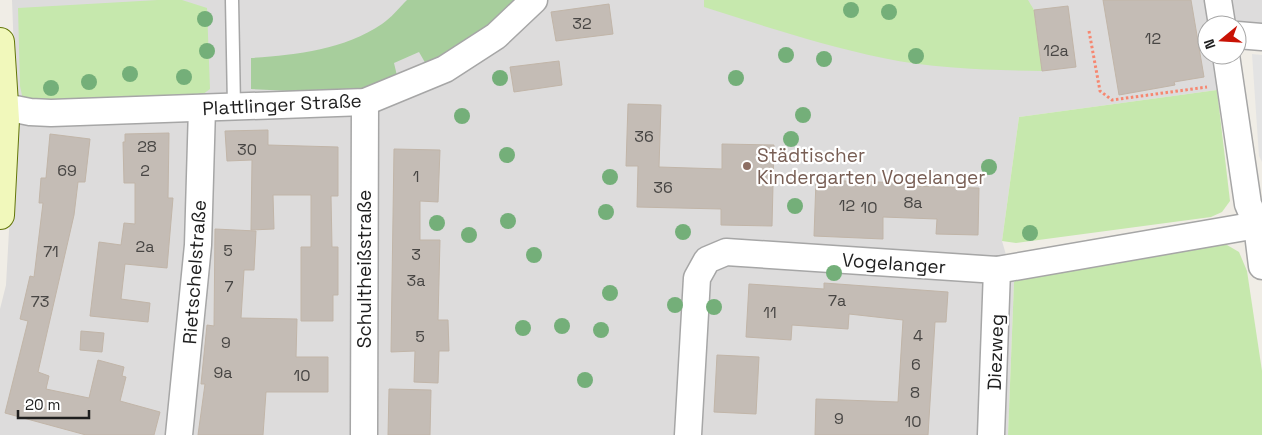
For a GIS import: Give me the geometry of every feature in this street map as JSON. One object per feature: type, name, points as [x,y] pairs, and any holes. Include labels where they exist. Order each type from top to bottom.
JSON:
[{"type":"main road","points":[[0,42],[2,106],[0,215]]},
{"type":"street","name":"Plattlinger Straße","points":[[2,106],[30,112],[51,113],[365,102],[445,69],[496,36],[534,0]]},
{"type":"street","points":[[1218,0],[1220,15]]},
{"type":"street","points":[[1247,35],[1262,37]]},
{"type":"street","points":[[1227,65],[1248,204],[1259,226],[1262,266]]},
{"type":"street","name":"Schultheißstraße","points":[[364,435],[365,102]]},
{"type":"street","name":"Rietschelstraße","points":[[179,435],[198,245],[202,108]]},
{"type":"street","name":"Vogelanger","points":[[688,435],[697,278],[707,260],[726,252],[998,270],[1259,226]]},
{"type":"street","name":"Diezweg","points":[[991,435],[998,270]]},
{"type":"lane","points":[[232,0],[234,106]]},
{"type":"path","points":[[1089,31],[1100,91],[1112,100],[1230,84]]},
{"type":"shaded area","points":[[12,0],[1262,0],[1262,28],[1247,26],[1247,15],[1197,15],[1197,65],[1214,65],[1217,90],[1019,117],[1002,241],[1014,282],[1008,435],[0,435],[0,309],[6,285],[16,105]]},
{"type":"shaded area","points":[[1252,54],[1262,55],[1262,162],[1259,156]]},
{"type":"green space","points":[[182,0],[207,8],[210,89],[199,97],[23,100],[20,86],[18,8]]},
{"type":"green space","points":[[407,0],[517,0],[491,24],[427,66],[419,52],[394,63],[398,80],[354,94],[251,89],[251,58],[319,50],[352,40],[382,24]]},
{"type":"green space","points":[[704,0],[1028,0],[1034,10],[1042,71],[942,67],[883,58],[815,41],[704,7]]},
{"type":"green space","points":[[1217,90],[1230,201],[1222,212],[1211,217],[1016,243],[1002,241],[1019,117]]},
{"type":"green space","points":[[1212,245],[1227,245],[1239,252],[1247,271],[1262,371],[1262,435],[1008,435],[1014,282],[1027,271]]},
{"type":"building","points":[[1103,0],[1191,0],[1197,36],[1197,65],[1202,65],[1204,77],[1174,82],[1175,85],[1119,95]]},
{"type":"building","points":[[609,4],[613,34],[556,41],[551,12]]},
{"type":"building","points":[[1068,6],[1076,67],[1042,71],[1034,10]]},
{"type":"building","points":[[559,61],[562,85],[514,92],[510,67]]},
{"type":"building","points":[[628,104],[661,105],[659,167],[722,169],[722,144],[774,145],[772,226],[721,225],[721,209],[637,207],[638,166],[626,166]]},
{"type":"building","points":[[268,130],[268,145],[338,147],[338,196],[331,196],[332,247],[338,247],[338,295],[333,295],[333,321],[301,321],[301,247],[311,247],[311,195],[273,195],[274,229],[251,230],[252,160],[227,161],[225,131]]},
{"type":"building","points":[[169,133],[168,198],[173,198],[167,268],[125,264],[121,299],[150,303],[148,322],[90,316],[99,242],[121,245],[124,223],[135,224],[135,183],[124,183],[123,142],[125,142],[125,134]]},
{"type":"building","points":[[50,134],[90,139],[85,182],[78,182],[74,215],[38,372],[49,376],[46,389],[89,398],[98,360],[124,367],[122,376],[126,377],[120,401],[160,412],[154,435],[86,435],[5,413],[28,321],[20,319],[30,276],[34,277],[43,203],[39,203],[41,178],[46,178]]},
{"type":"building","points":[[394,149],[440,150],[438,202],[420,201],[420,240],[440,240],[438,320],[448,320],[449,351],[439,351],[438,383],[414,382],[415,351],[391,352]]},
{"type":"building","points":[[816,180],[907,183],[907,186],[979,188],[978,235],[936,234],[937,219],[883,217],[883,239],[814,236]]},
{"type":"building","points":[[215,229],[256,231],[254,270],[244,270],[241,318],[297,319],[296,357],[328,357],[328,392],[266,392],[263,435],[198,435],[205,384],[201,384],[207,325],[214,326]]},
{"type":"building","points":[[824,283],[948,292],[946,322],[935,322],[928,435],[815,435],[816,399],[898,402],[903,320],[849,314],[848,329],[792,325],[791,340],[746,337],[749,284],[824,289]]},
{"type":"building","points":[[81,331],[104,333],[102,352],[80,350]]},
{"type":"building","points":[[717,355],[759,357],[756,414],[714,412]]},
{"type":"building","points":[[389,389],[431,390],[430,435],[388,435]]},
{"type":"place","name":"Städtischer Kindergarten Vogelanger","points":[[747,166]]}]
